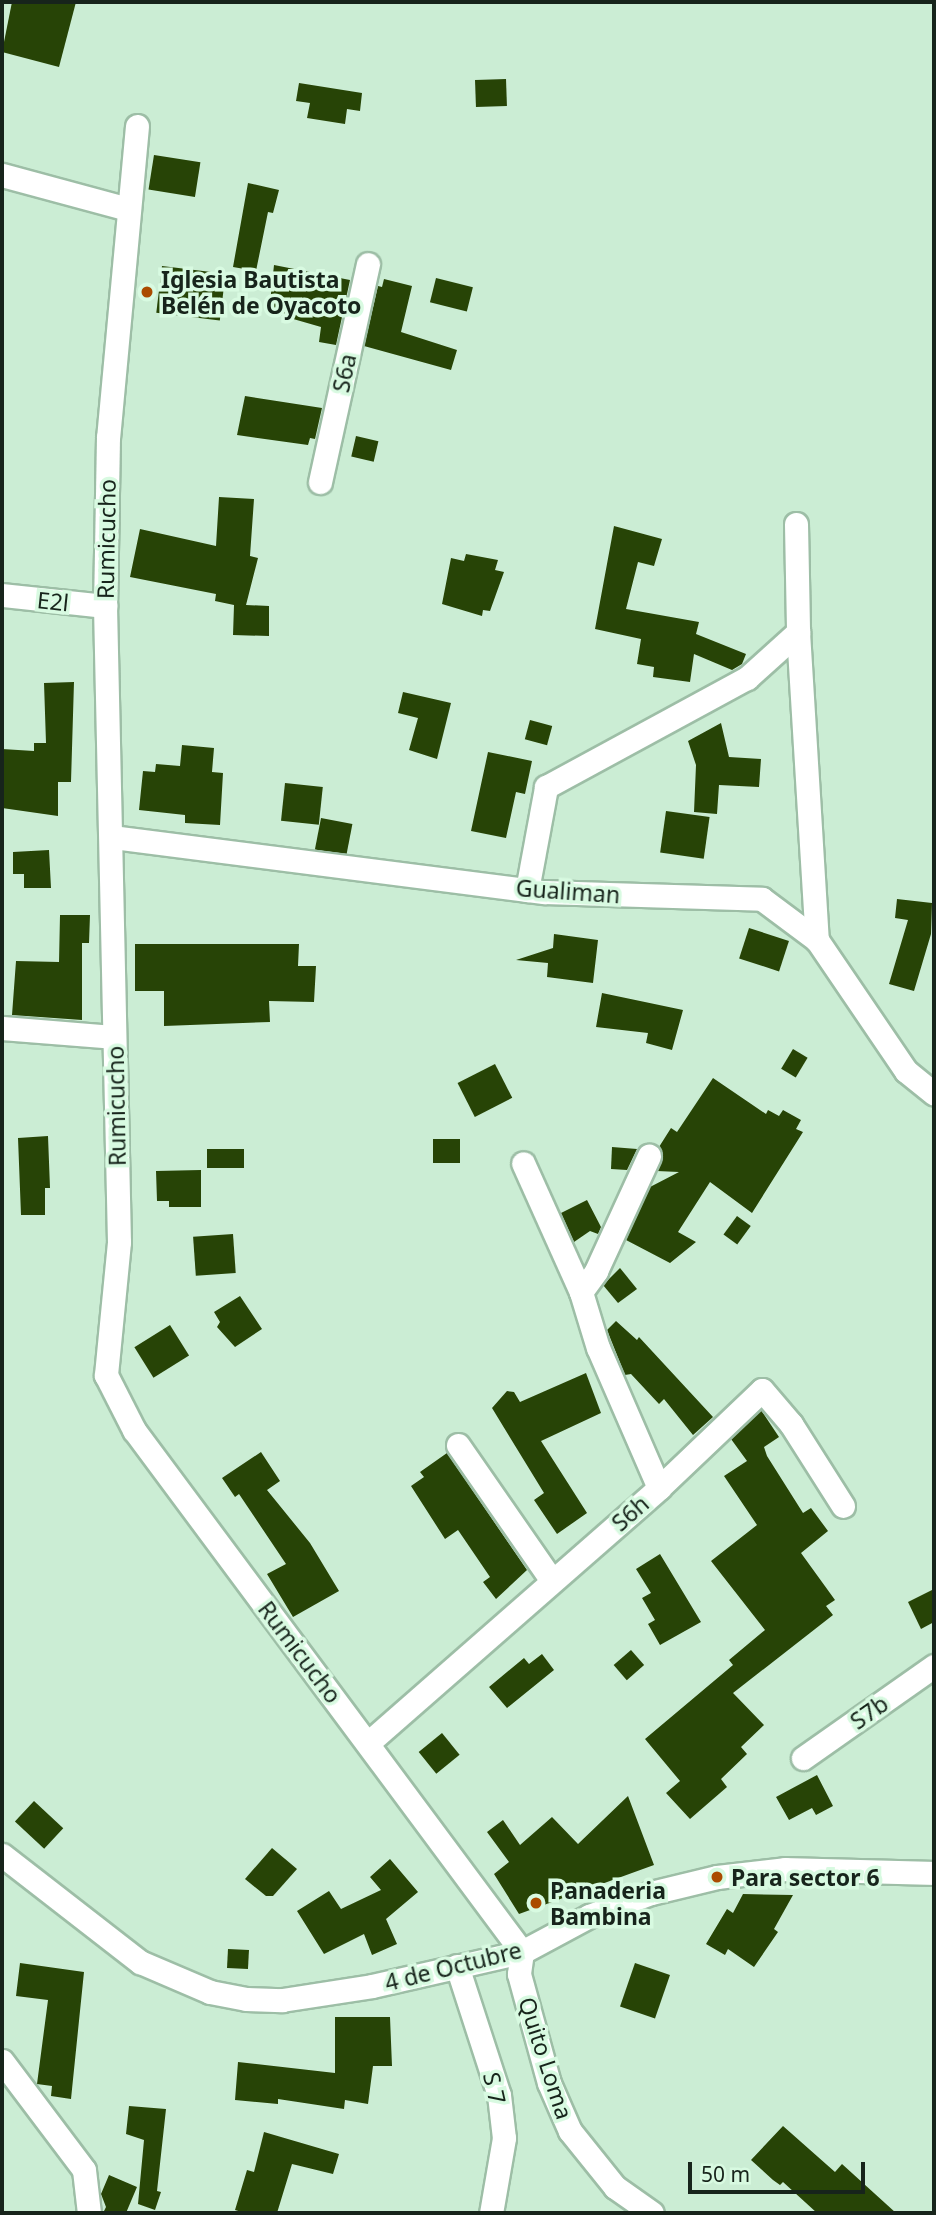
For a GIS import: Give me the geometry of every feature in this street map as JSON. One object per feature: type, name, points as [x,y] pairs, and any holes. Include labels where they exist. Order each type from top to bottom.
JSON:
[{"type":"street","name":"Rumicucho","points":[[137,126],[108,437],[105,606],[113,837],[119,1242],[106,1375],[134,1430],[522,1952]]},
{"type":"street","points":[[2,175],[128,209]]},
{"type":"street","name":"S6a","points":[[320,482],[368,264]]},
{"type":"street","points":[[796,524],[798,632],[817,940]]},
{"type":"street","name":"E2l","points":[[2,596],[105,606]]},
{"type":"street","points":[[527,890],[546,787],[747,678],[798,632]]},
{"type":"street","name":"Gualiman","points":[[113,837],[527,890],[762,899],[817,940],[906,1071],[934,1094]]},
{"type":"street","points":[[2,1028],[114,1037]]},
{"type":"street","points":[[581,1292],[596,1271],[649,1156]]},
{"type":"street","name":"S6h","points":[[368,1743],[659,1488],[598,1348],[581,1292],[523,1163]]},
{"type":"street","points":[[659,1488],[762,1390],[791,1424],[843,1506]]},
{"type":"street","points":[[457,1445],[552,1581]]},
{"type":"street","name":"S7b","points":[[803,1758],[934,1666]]},
{"type":"street","name":"4 de Octubre","points":[[2,1855],[140,1962],[210,1992],[246,1999],[282,2000],[522,1952],[589,1916],[651,1893],[717,1877],[785,1869],[934,1873]]},
{"type":"street","name":"Quito Loma","points":[[522,1952],[519,1974],[550,2083],[570,2131],[615,2187],[652,2213]]},
{"type":"street","name":"S 7","points":[[457,1966],[499,2095],[504,2138],[491,2213]]},
{"type":"street","points":[[2,2061],[84,2170],[89,2213]]},
{"type":"building","points":[[12,2],[76,2],[59,67],[2,52]]},
{"type":"building","points":[[506,79],[507,106],[476,107],[475,80]]},
{"type":"building","points":[[299,83],[362,93],[360,111],[347,109],[345,124],[307,118],[310,103],[296,101]]},
{"type":"building","points":[[154,155],[200,162],[195,197],[149,190]]},
{"type":"building","points":[[248,183],[279,190],[273,213],[268,212],[256,271],[233,267]]},
{"type":"building","points":[[274,265],[350,280],[336,345],[319,342],[321,327],[269,312]]},
{"type":"building","name":"Iglesia Bautista Belén de Oyacoto","points":[[162,266],[226,274],[220,320],[156,313]]},
{"type":"building","points":[[436,278],[473,287],[467,311],[430,302]]},
{"type":"building","points":[[384,279],[412,286],[401,332],[457,350],[451,370],[364,346],[378,286],[382,287]]},
{"type":"building","points":[[245,396],[322,408],[315,439],[310,438],[308,445],[237,435]]},
{"type":"building","points":[[356,436],[378,441],[374,462],[351,456]]},
{"type":"building","points":[[219,497],[254,499],[250,556],[258,558],[246,605],[269,606],[269,636],[233,635],[234,605],[215,601],[216,594],[130,577],[140,529],[216,546]]},
{"type":"building","points":[[614,526],[662,539],[654,566],[638,562],[626,609],[699,622],[696,634],[746,654],[742,664],[732,670],[694,654],[690,682],[653,677],[654,667],[637,664],[641,639],[595,629]]},
{"type":"building","points":[[466,554],[498,560],[495,570],[504,572],[490,611],[483,610],[482,616],[442,604],[451,558],[464,561]]},
{"type":"building","points":[[74,682],[71,782],[58,782],[58,816],[2,808],[2,749],[34,751],[34,743],[46,743],[44,683]]},
{"type":"building","points":[[403,692],[451,703],[437,759],[409,750],[418,718],[398,713]]},
{"type":"building","points":[[530,720],[552,726],[547,745],[525,739]]},
{"type":"building","points":[[721,723],[729,757],[761,759],[759,787],[719,785],[717,814],[694,812],[696,765],[688,741]]},
{"type":"building","points":[[182,745],[214,748],[212,772],[223,773],[220,825],[185,823],[185,815],[139,810],[143,771],[155,772],[156,764],[180,766]]},
{"type":"building","points":[[488,752],[532,761],[525,794],[516,792],[506,838],[471,831]]},
{"type":"building","points":[[285,783],[323,787],[319,825],[281,821]]},
{"type":"building","points":[[666,811],[710,817],[704,859],[660,853]]},
{"type":"building","points":[[321,818],[352,824],[346,856],[315,849]]},
{"type":"building","points":[[49,850],[51,888],[24,888],[24,874],[13,874],[13,852]]},
{"type":"building","points":[[897,899],[932,903],[931,934],[914,991],[889,984],[908,920],[895,918]]},
{"type":"building","points":[[60,915],[90,915],[89,943],[82,943],[82,1020],[12,1015],[16,961],[59,962]]},
{"type":"building","points":[[749,928],[789,941],[779,971],[739,958]]},
{"type":"building","points":[[554,934],[598,940],[593,983],[547,977],[548,963],[516,960],[553,948]]},
{"type":"building","points":[[135,944],[299,944],[298,966],[316,966],[314,1002],[269,1001],[270,1022],[164,1026],[164,991],[135,991]]},
{"type":"building","points":[[602,993],[683,1010],[672,1050],[646,1043],[648,1033],[596,1027]]},
{"type":"building","points":[[793,1049],[808,1058],[796,1077],[781,1069]]},
{"type":"building","points":[[495,1064],[512,1098],[475,1117],[458,1083]]},
{"type":"building","points":[[713,1078],[766,1114],[768,1110],[779,1116],[783,1110],[801,1120],[796,1129],[803,1132],[752,1213],[710,1182],[678,1232],[696,1242],[670,1263],[626,1240],[650,1187],[679,1172],[657,1171],[663,1155],[659,1147],[671,1128],[677,1132]]},
{"type":"building","points":[[48,1136],[50,1188],[45,1188],[45,1215],[21,1215],[18,1138]]},
{"type":"building","points":[[433,1139],[460,1139],[460,1163],[433,1163]]},
{"type":"building","points":[[612,1147],[637,1149],[627,1170],[611,1169]]},
{"type":"building","points":[[207,1149],[244,1149],[244,1168],[207,1168]]},
{"type":"building","points":[[201,1170],[201,1207],[169,1207],[169,1201],[157,1201],[156,1171]]},
{"type":"building","points":[[587,1200],[601,1227],[598,1234],[590,1231],[574,1242],[561,1213]]},
{"type":"building","points":[[737,1216],[751,1226],[737,1245],[723,1235]]},
{"type":"building","points":[[233,1234],[236,1273],[196,1276],[193,1237]]},
{"type":"building","points":[[620,1268],[637,1289],[618,1303],[603,1285]]},
{"type":"building","points":[[240,1296],[262,1329],[235,1347],[217,1327],[220,1322],[214,1312]]},
{"type":"building","points":[[616,1321],[637,1340],[639,1337],[713,1417],[693,1435],[664,1399],[659,1404],[631,1374],[625,1375],[607,1330]]},
{"type":"building","points":[[170,1325],[189,1356],[153,1378],[134,1347]]},
{"type":"building","points":[[586,1373],[601,1413],[541,1441],[587,1513],[557,1534],[534,1500],[544,1493],[492,1408],[507,1391],[514,1392],[520,1402]]},
{"type":"building","points":[[761,1410],[779,1437],[764,1447],[767,1456],[803,1513],[811,1508],[828,1531],[801,1553],[835,1600],[826,1606],[833,1615],[733,1693],[764,1725],[741,1747],[747,1754],[721,1779],[727,1787],[690,1819],[666,1793],[680,1781],[645,1739],[733,1665],[729,1660],[765,1630],[711,1561],[757,1525],[724,1476],[747,1461],[731,1439]]},
{"type":"building","points":[[261,1452],[280,1481],[267,1490],[310,1543],[339,1591],[293,1617],[267,1574],[286,1564],[239,1494],[235,1497],[222,1478]]},
{"type":"building","points":[[447,1453],[527,1570],[496,1599],[483,1582],[490,1577],[458,1530],[445,1539],[411,1486],[424,1477],[420,1472]]},
{"type":"building","points":[[660,1554],[701,1622],[660,1645],[648,1624],[655,1620],[642,1598],[651,1593],[636,1569]]},
{"type":"building","points":[[934,1589],[934,1622],[921,1629],[908,1602]]},
{"type":"building","points":[[631,1650],[644,1665],[627,1680],[614,1665]]},
{"type":"building","points":[[542,1654],[554,1670],[507,1708],[489,1687],[524,1658],[529,1664]]},
{"type":"building","points":[[442,1733],[460,1755],[436,1774],[419,1752]]},
{"type":"building","points":[[817,1775],[833,1806],[816,1815],[812,1808],[789,1820],[776,1797]]},
{"type":"building","points":[[628,1796],[654,1865],[519,1914],[494,1874],[509,1862],[487,1832],[503,1820],[520,1845],[552,1817],[578,1844]]},
{"type":"building","points":[[34,1801],[63,1828],[44,1849],[15,1821]]},
{"type":"building","points":[[272,1848],[297,1869],[273,1896],[266,1896],[245,1879]]},
{"type":"building","points":[[390,1859],[418,1892],[386,1919],[397,1944],[372,1955],[364,1934],[324,1954],[297,1911],[329,1891],[341,1909],[381,1890],[370,1877]]},
{"type":"building","points":[[743,1894],[793,1895],[774,1929],[778,1932],[754,1967],[728,1949],[725,1955],[706,1944],[727,1909],[733,1913]]},
{"type":"building","points":[[228,1949],[249,1950],[248,1969],[227,1968]]},
{"type":"building","points":[[20,1963],[84,1972],[71,2099],[51,2096],[52,2086],[37,2084],[48,2000],[16,1996]]},
{"type":"building","points":[[635,1963],[670,1975],[655,2019],[620,2006]]},
{"type":"building","points":[[335,2017],[390,2017],[392,2066],[373,2066],[368,2104],[345,2100],[344,2109],[278,2099],[278,2104],[235,2100],[238,2062],[335,2073]]},
{"type":"building","points":[[129,2106],[166,2109],[157,2191],[161,2192],[155,2210],[138,2204],[144,2140],[126,2134]]},
{"type":"building","points":[[783,2126],[835,2172],[842,2164],[896,2213],[817,2213],[783,2182],[780,2185],[773,2180],[751,2160]]},
{"type":"building","points":[[264,2132],[339,2154],[333,2174],[292,2164],[277,2213],[245,2213],[235,2210],[247,2170],[254,2172]]},
{"type":"building","points":[[109,2175],[137,2187],[126,2213],[103,2213],[106,2207],[101,2194]]},
{"type":"place","name":"Iglesia Bautista Belén de Oyacoto","points":[[147,292]]},
{"type":"place","name":"Para sector 6","points":[[717,1877]]},
{"type":"place","name":"Panaderia Bambina","points":[[536,1903]]}]
